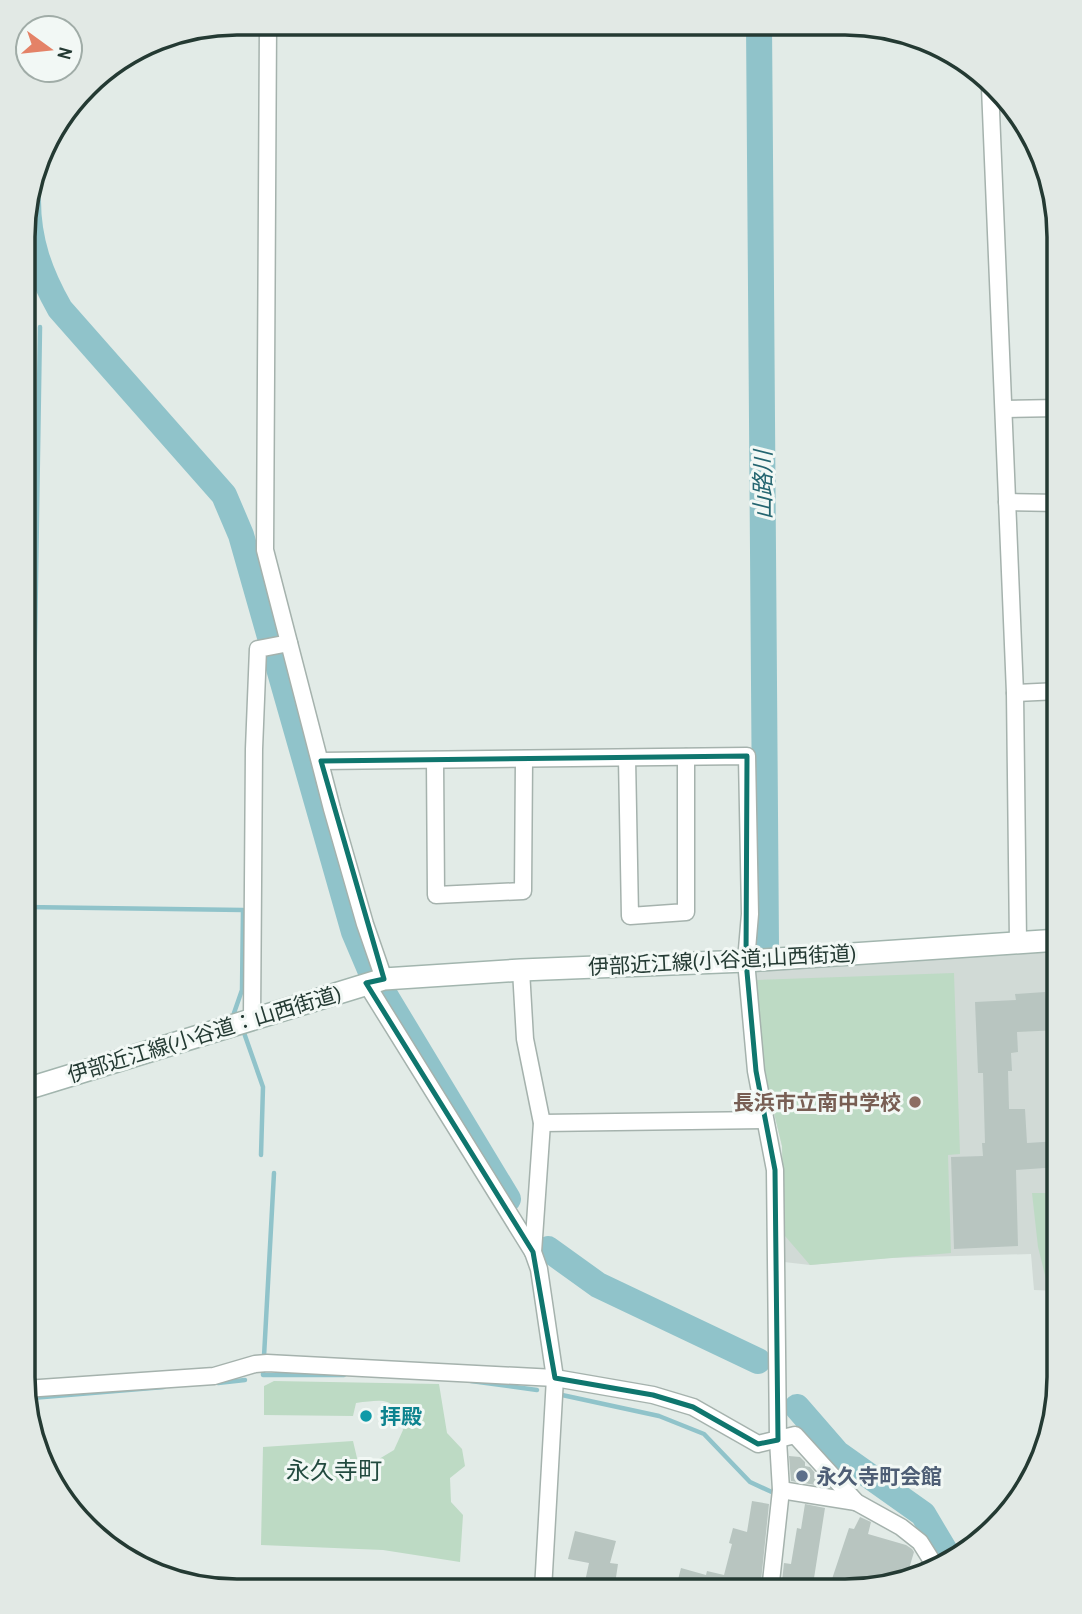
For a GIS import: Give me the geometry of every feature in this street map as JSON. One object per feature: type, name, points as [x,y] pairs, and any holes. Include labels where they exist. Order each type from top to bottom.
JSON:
[{"type":"main road","name":"伊部近江線(小谷道;山西街道)","points":[[373,981],[522,970],[746,961],[1047,940]]},
{"type":"main road","name":"伊部近江線(小谷道：山西街道)","points":[[35,1086],[373,981]]},
{"type":"street","points":[[268,35],[265,550],[365,924],[373,981],[533,1251],[539,1269],[555,1378],[544,1579]]},
{"type":"street","points":[[990,97],[1015,693],[1018,941]]},
{"type":"street","points":[[1004,409],[1047,408]]},
{"type":"street","points":[[1007,502],[1047,503]]},
{"type":"street","points":[[242,1021],[258,649],[289,643]]},
{"type":"street","points":[[1015,693],[1047,692]]},
{"type":"street","points":[[321,761],[747,756],[750,914],[746,961],[756,1071],[775,1170],[781,1490],[771,1579]]},
{"type":"street","points":[[627,758],[630,916],[685,912],[686,757]]},
{"type":"street","points":[[435,760],[436,895],[523,891],[524,759]]},
{"type":"street","points":[[522,970],[526,1040],[542,1123],[533,1251]]},
{"type":"street","points":[[542,1123],[765,1120]]},
{"type":"street","points":[[36,1388],[214,1377],[263,1363],[555,1378],[653,1395],[693,1407],[758,1444],[795,1435],[856,1502]]},
{"type":"street","points":[[781,1490],[856,1502],[894,1522],[920,1542],[931,1559]]},
{"type":"highlighted area","points":[[747,756],[746,961],[756,1071],[775,1170],[778,1440],[758,1444],[693,1407],[653,1395],[555,1378],[533,1252],[366,983],[384,979],[321,761]]},
{"type":"shaded area","name":"長浜市立南中学校","points":[[1047,951],[1047,1291],[1034,1290],[1031,1254],[888,1258],[810,1265],[784,1262],[782,1146],[761,1059],[753,967]]},
{"type":"green space","points":[[954,973],[960,1154],[948,1155],[951,1253],[810,1265],[785,1236],[782,1146],[761,1059],[757,980]]},
{"type":"green space","points":[[1032,1193],[1047,1193],[1047,1283],[1038,1247]]},
{"type":"green space","points":[[274,1381],[439,1384],[447,1433],[462,1449],[465,1466],[450,1478],[451,1502],[463,1515],[460,1562],[383,1550],[261,1545],[263,1447],[353,1441],[357,1458],[374,1462],[394,1450],[403,1430],[397,1411],[383,1401],[356,1403],[353,1416],[264,1415],[264,1386]]},
{"type":"building","points":[[1045,992],[1047,1000],[1047,1031],[1017,1032],[1018,1052],[1011,1053],[1012,1071],[1008,1071],[1009,1109],[1025,1109],[1027,1143],[1047,1142],[1047,1168],[1016,1170],[1018,1246],[954,1249],[951,1157],[983,1156],[982,1143],[985,1143],[983,1073],[978,1073],[975,1002],[1016,1000],[1015,994]]},
{"type":"building","name":"永久寺町会館","points":[[789,1456],[800,1457],[805,1466],[815,1473],[815,1478],[820,1478],[828,1487],[791,1481]]},
{"type":"building","points":[[752,1501],[769,1504],[761,1579],[678,1579],[681,1568],[706,1575],[707,1571],[724,1575],[733,1528],[747,1532]]},
{"type":"building","points":[[805,1504],[825,1508],[814,1579],[782,1579],[784,1563],[791,1564],[797,1528],[801,1529]]},
{"type":"building","points":[[860,1517],[871,1522],[868,1534],[912,1549],[914,1552],[909,1568],[858,1579],[832,1579],[849,1528],[854,1529]]},
{"type":"building","points":[[575,1531],[616,1541],[610,1563],[618,1564],[616,1579],[586,1579],[589,1563],[568,1559]]},
{"type":"waterway","name":"山路川","points":[[759,35],[766,946]]},
{"type":"waterway","points":[[35,252],[60,309],[224,495],[241,535],[354,932],[371,972],[508,1199]]},
{"type":"waterway","points":[[35,641],[40,327]]},
{"type":"waterway","points":[[35,907],[243,910],[242,990],[234,1013],[237,1019]]},
{"type":"waterway","points":[[243,1030],[263,1087],[261,1155]]},
{"type":"waterway","points":[[274,1173],[263,1375],[344,1375]]},
{"type":"waterway","points":[[548,1249],[598,1285],[758,1361]]},
{"type":"waterway","points":[[218,1383],[245,1380]]},
{"type":"waterway","points":[[471,1381],[537,1390]]},
{"type":"waterway","points":[[37,1398],[164,1387]]},
{"type":"waterway","points":[[562,1395],[659,1416],[704,1434],[750,1482],[774,1493]]},
{"type":"waterway","points":[[797,1407],[837,1453],[923,1514],[946,1552]]},
{"type":"place","name":"長浜市立南中学校","points":[[915,1102]]},
{"type":"place","name":"拝殿","points":[[366,1416]]},
{"type":"place","name":"永久寺町会館","points":[[802,1476]]},
{"type":"district","name":"永久寺町","points":[[334,1470]]}]
